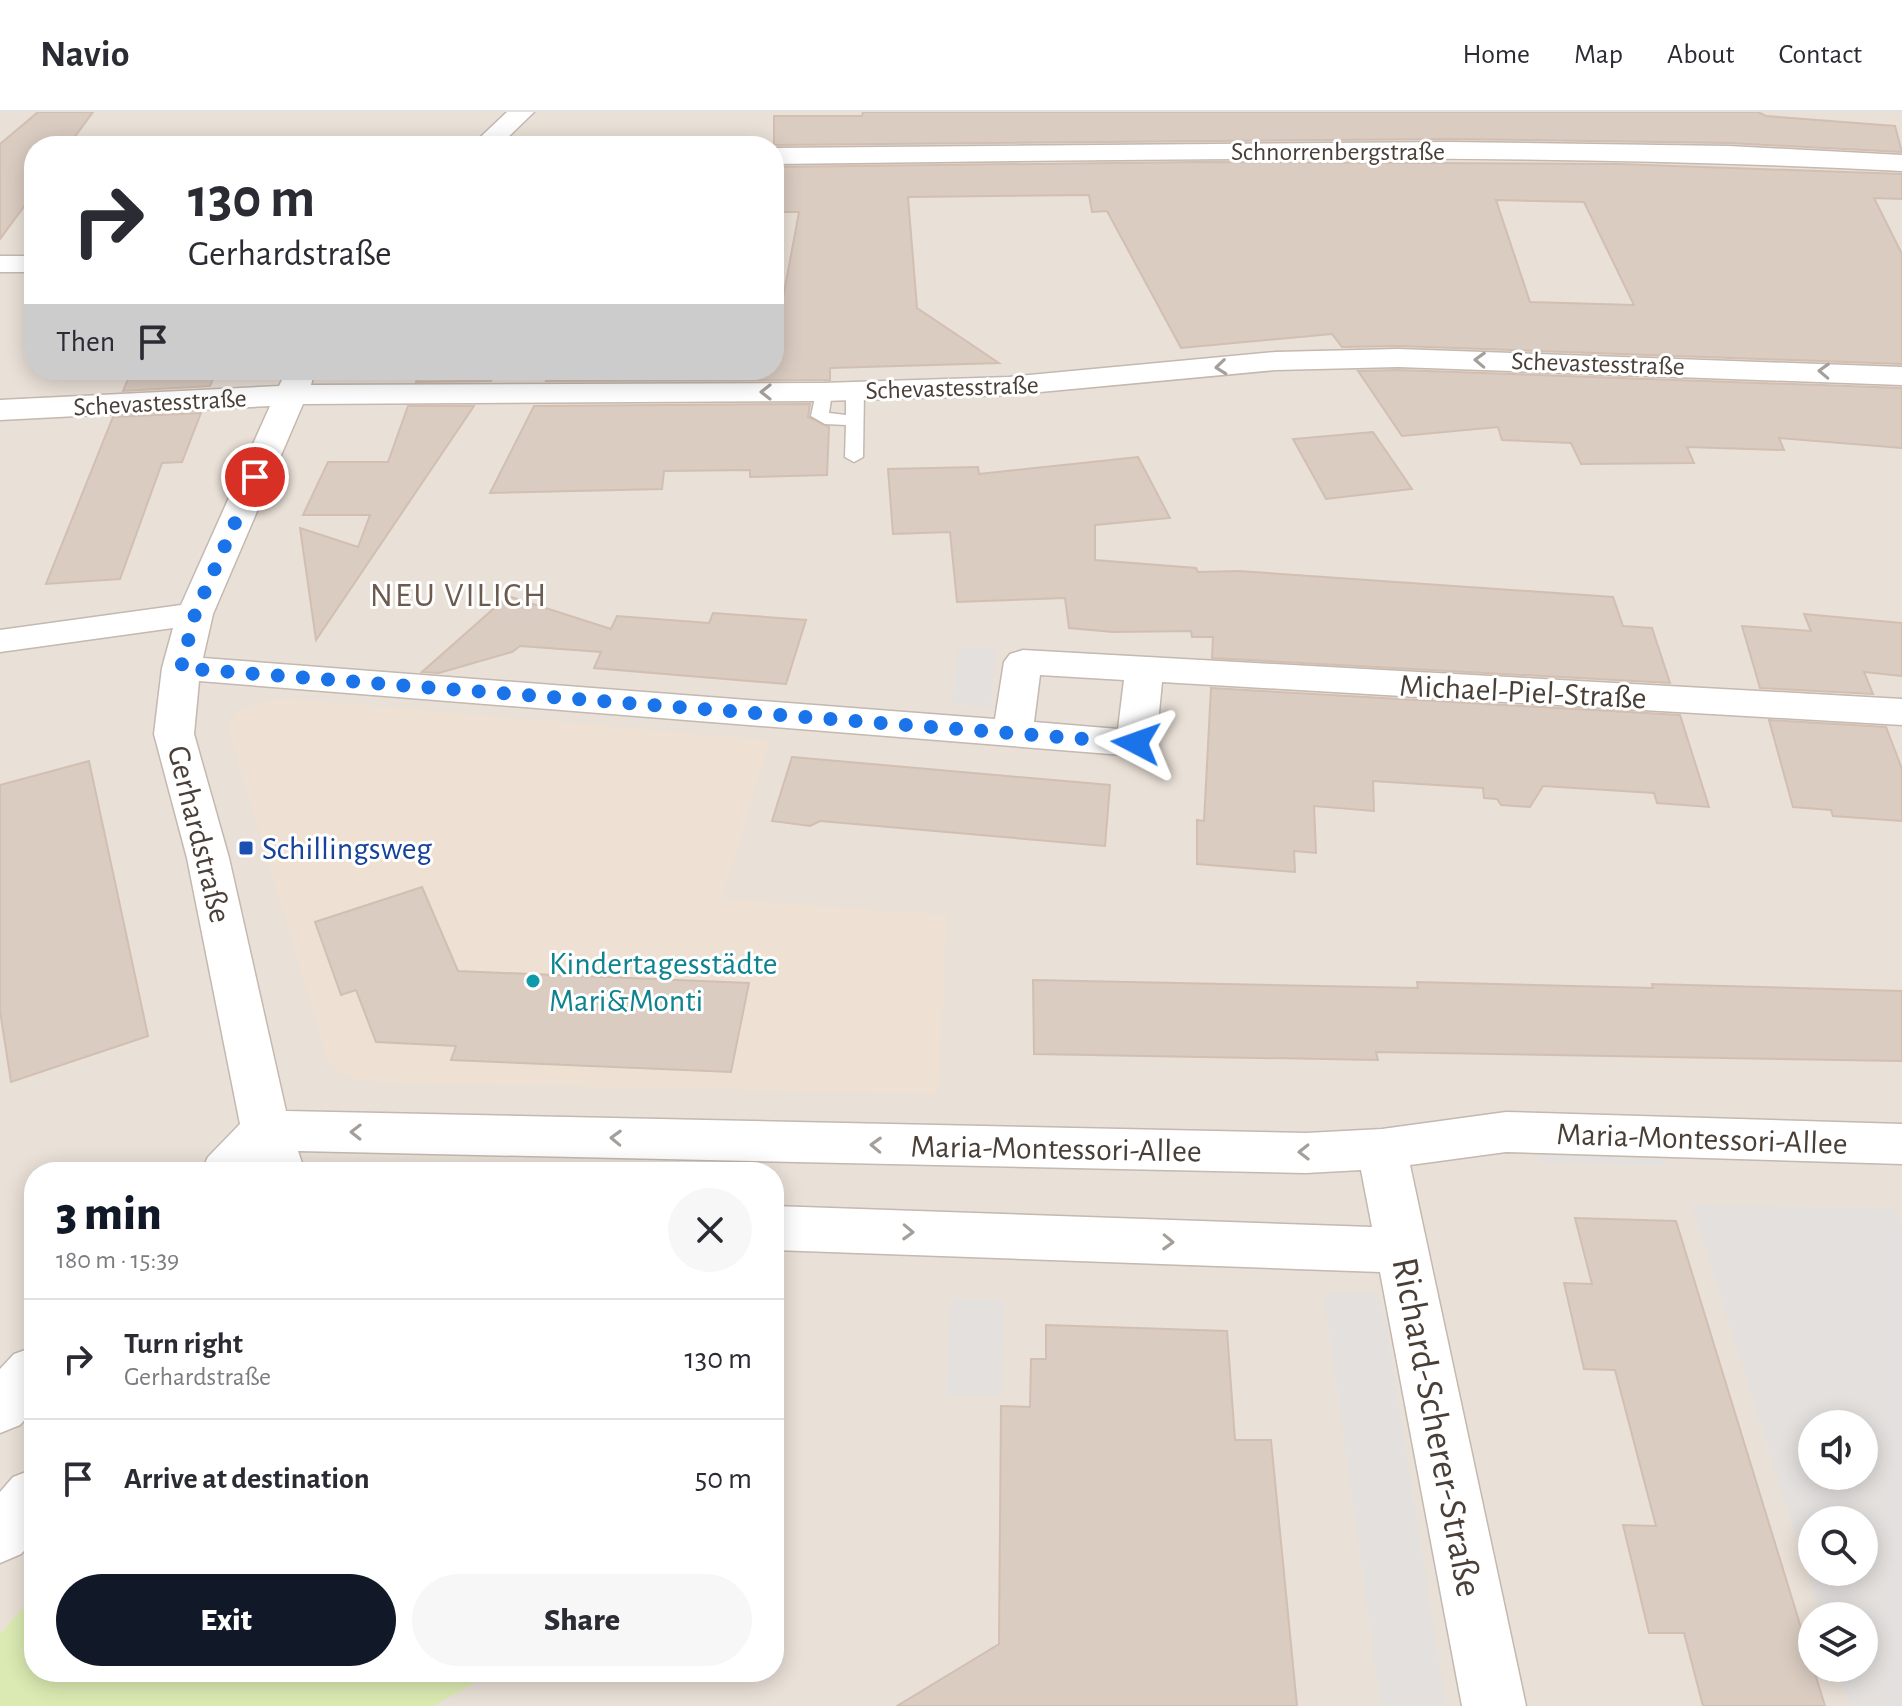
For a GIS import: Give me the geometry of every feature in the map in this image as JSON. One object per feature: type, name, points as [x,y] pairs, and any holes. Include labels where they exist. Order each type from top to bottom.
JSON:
[{"type":"street","points":[[495,136],[522,112]]},
{"type":"street","name":"Schnorrenbergstraße","points":[[784,156],[1449,150],[1729,154],[1902,163]]},
{"type":"street","points":[[0,264],[24,264]]},
{"type":"street","name":"Schevastesstraße","points":[[0,410],[296,382],[823,392],[855,405],[1009,386],[1276,361],[1398,358],[1902,376]]},
{"type":"street","name":"Gerhardstraße","points":[[273,1151],[208,858],[174,734],[181,668],[195,614],[296,382]]},
{"type":"street","points":[[0,641],[195,614]]},
{"type":"street","name":"Michael-Piel-Straße","points":[[1013,733],[1023,662],[1902,712]]},
{"type":"street","points":[[181,668],[1136,743],[1144,669]]},
{"type":"street","name":"Maria-Montessori-Allee","points":[[273,1151],[953,1147],[1306,1153],[1382,1149],[1506,1132],[1902,1144]]},
{"type":"street","name":"Richard-Scherer-Straße","points":[[1382,1149],[1494,1706]]},
{"type":"street","points":[[248,1162],[273,1151]]},
{"type":"street","points":[[784,1228],[1402,1250]]},
{"type":"street","points":[[0,1407],[24,1382]]},
{"type":"street","points":[[0,1534],[24,1508]]},
{"type":"lane","points":[[854,457],[855,405]]},
{"type":"shaded area","points":[[0,112],[1902,112],[1902,1706],[0,1706]]},
{"type":"shaded area","points":[[959,647],[996,649],[990,707],[952,704]]},
{"type":"shaded area","points":[[282,698],[770,740],[722,899],[947,915],[938,1094],[378,1082],[353,1079],[337,1071],[327,1058],[228,729],[234,715],[246,706]]},
{"type":"shaded area","points":[[1536,1145],[1662,1148],[1666,1166],[1540,1162]]},
{"type":"shaded area","points":[[1692,1205],[1895,1209],[1902,1226],[1902,1706],[1849,1706],[1841,1682],[1878,1682],[1878,1602],[1817,1602],[1812,1586],[1878,1586],[1878,1506],[1798,1506],[1798,1543]]},
{"type":"shaded area","points":[[1324,1294],[1377,1294],[1385,1316],[1446,1706],[1381,1706]]},
{"type":"shaded area","points":[[951,1298],[1003,1300],[1002,1396],[946,1394]]},
{"type":"green space","points":[[24,1606],[24,1682],[475,1682],[433,1706],[0,1706],[0,1634]]},
{"type":"building","points":[[38,112],[93,112],[75,136],[24,136],[24,207],[0,239],[0,144]]},
{"type":"building","points":[[863,112],[1758,112],[1766,116],[1895,126],[1902,152],[1729,143],[1449,139],[784,145],[784,136],[774,136],[774,116],[862,116]]},
{"type":"building","points":[[1197,162],[1620,164],[1902,174],[1902,199],[1874,198],[1902,254],[1902,364],[1398,346],[1342,347],[1332,334],[1181,348],[1107,211],[1092,212],[1089,195],[908,197],[917,308],[999,363],[830,368],[830,380],[546,381],[784,380],[784,293],[799,212],[784,212],[784,167]],"holes":[[[1496,200],[1584,202],[1634,305],[1530,302]]]},
{"type":"building","points":[[1358,371],[1902,388],[1902,448],[1779,438],[1784,450],[1687,447],[1694,463],[1581,464],[1571,443],[1502,440],[1498,427],[1402,436]]},
{"type":"building","points":[[128,380],[213,380],[210,386],[123,391]]},
{"type":"building","points":[[417,380],[492,380],[491,381]]},
{"type":"building","points":[[810,404],[808,417],[829,427],[827,475],[750,477],[750,470],[664,471],[662,489],[490,493],[534,406]]},
{"type":"building","points":[[408,406],[474,406],[316,640],[300,528],[358,547],[370,515],[303,515],[328,462],[388,462]]},
{"type":"building","points":[[201,413],[182,462],[162,463],[120,579],[46,584],[113,417]]},
{"type":"building","points":[[1373,432],[1412,489],[1326,499],[1293,439]]},
{"type":"building","points":[[1138,457],[1170,518],[1095,525],[1095,560],[1196,568],[1198,572],[1239,571],[1613,597],[1623,626],[1652,628],[1670,683],[1212,658],[1213,637],[1192,637],[1191,631],[1113,632],[1069,628],[1065,598],[957,602],[950,532],[893,534],[888,469],[978,467],[979,474]]},
{"type":"building","points":[[508,596],[611,629],[617,616],[709,623],[713,613],[806,620],[786,684],[594,668],[601,652],[520,646],[512,652],[439,673],[422,672]]},
{"type":"building","points":[[1804,614],[1902,623],[1902,676],[1864,672],[1873,694],[1760,688],[1742,626],[1811,631]]},
{"type":"building","points":[[1211,688],[1680,715],[1709,807],[1657,803],[1654,793],[1543,786],[1530,807],[1501,805],[1497,799],[1484,798],[1483,788],[1373,781],[1374,811],[1314,806],[1316,853],[1294,851],[1295,872],[1197,864],[1197,820],[1204,821]]},
{"type":"building","points":[[1769,720],[1886,727],[1902,769],[1902,821],[1833,816],[1831,810],[1793,807]]},
{"type":"building","points":[[792,757],[1110,785],[1105,846],[820,821],[810,826],[772,821]]},
{"type":"building","points":[[89,761],[148,1036],[11,1082],[0,1011],[0,785]]},
{"type":"building","name":"Kindertagesstädte Mari&Monti","points":[[422,887],[458,971],[749,983],[731,1072],[451,1060],[456,1046],[376,1042],[356,990],[341,995],[315,922]]},
{"type":"building","points":[[1033,980],[1418,988],[1417,982],[1653,988],[1652,984],[1902,991],[1902,1061],[1376,1052],[1378,1060],[1034,1054]]},
{"type":"building","points":[[1575,1218],[1676,1221],[1798,1618],[1798,1682],[1818,1682],[1825,1706],[1703,1706],[1684,1633],[1649,1633],[1623,1525],[1656,1526],[1615,1370],[1584,1369],[1564,1283],[1592,1284]]},
{"type":"building","points":[[1046,1325],[1227,1331],[1235,1440],[1271,1440],[1297,1706],[897,1706],[999,1644],[1001,1406],[1030,1407],[1031,1359],[1046,1359]]},
{"type":"place","name":"Schillingsweg","points":[[246,848]]},
{"type":"place","name":"Kindertagesstädte Mari&Monti","points":[[533,981]]},
{"type":"district","name":"NEU VILICH","points":[[459,594]]},
{"type":"route","points":[[255,477],[195,614],[181,668],[1136,743]]}]
